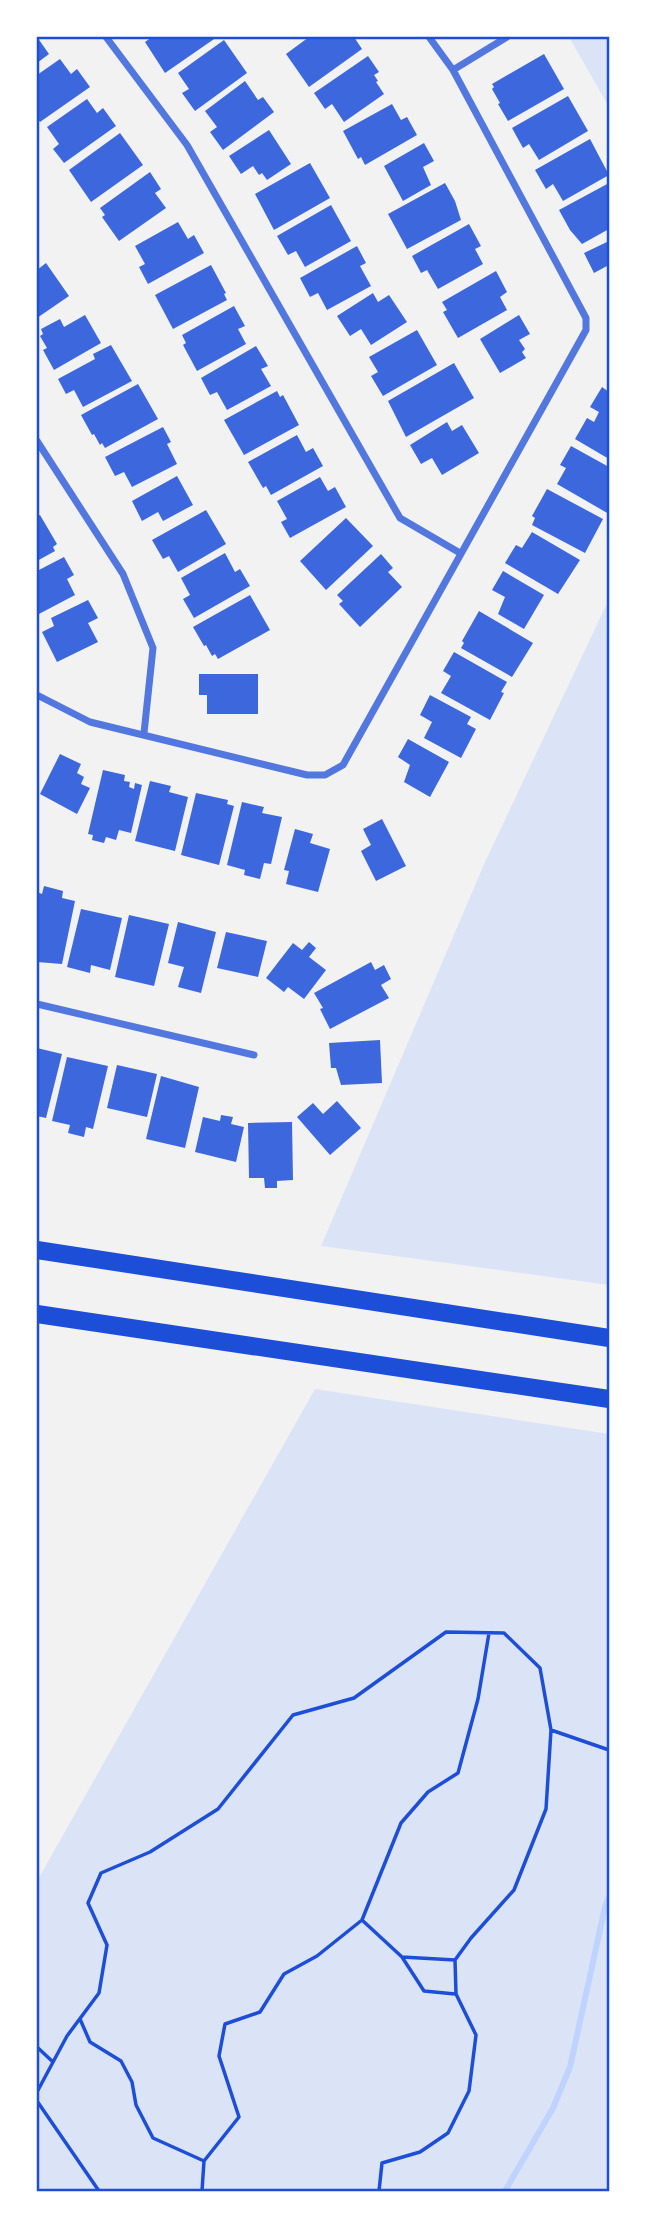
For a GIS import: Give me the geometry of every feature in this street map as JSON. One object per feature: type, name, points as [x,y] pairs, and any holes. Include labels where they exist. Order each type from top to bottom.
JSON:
[{"type":"main road","points":[[37,1250],[609,1338]]},
{"type":"main road","points":[[37,1314],[609,1399]]},
{"type":"street","points":[[106,37],[187,145],[400,518],[460,553]]},
{"type":"street","points":[[37,695],[90,722],[144,733],[307,775],[325,775],[343,765],[586,330],[586,318],[453,69],[429,37]]},
{"type":"street","points":[[453,69],[507,37]]},
{"type":"street","points":[[37,441],[123,574],[153,648],[144,733]]},
{"type":"street","points":[[37,1004],[254,1055]]},
{"type":"path","points":[[37,2092],[66,2036],[99,1993],[107,1945],[88,1903],[101,1873],[150,1852],[218,1809],[293,1716],[354,1698],[446,1632],[504,1633],[541,1668],[551,1730],[546,1809],[514,1890],[455,1960],[456,1994],[476,2035],[469,2091],[448,2133],[420,2152],[382,2163],[379,2191]]},
{"type":"path","points":[[202,2191],[204,2161],[239,2117],[219,2056],[225,2025],[260,2012],[285,1975],[317,1956],[362,1920],[401,1822],[428,1792],[458,1773],[478,1699],[489,1633]]},
{"type":"path","points":[[551,1730],[609,1750]]},
{"type":"path","points":[[362,1920],[402,1957],[424,1991],[456,1994]]},
{"type":"path","points":[[402,1957],[455,1960]]},
{"type":"path","points":[[80,2018],[90,2042],[121,2061],[132,2082],[136,2105],[153,2138],[204,2161]]},
{"type":"path","points":[[37,2047],[53,2062]]},
{"type":"path","points":[[37,2101],[99,2191]]},
{"type":"shaded area","points":[[569,37],[609,37],[609,107]]},
{"type":"shaded area","points":[[609,599],[609,1285],[321,1246],[485,862]]},
{"type":"shaded area","points":[[315,1389],[609,1434],[609,2191],[37,2191],[37,1881]]},
{"type":"building","points":[[37,37],[49,54],[37,63]]},
{"type":"building","points":[[152,37],[217,37],[165,73],[145,42]]},
{"type":"building","points":[[309,37],[354,37],[362,49],[309,87],[286,54]]},
{"type":"building","points":[[224,40],[247,73],[195,111],[182,93],[189,89],[178,73]]},
{"type":"building","points":[[544,54],[564,89],[508,121],[498,104],[500,103],[492,84]]},
{"type":"building","points":[[368,56],[379,72],[374,75],[384,94],[344,122],[332,104],[325,109],[314,93]]},
{"type":"building","points":[[60,59],[71,74],[77,69],[90,87],[40,122],[37,118],[37,75]]},
{"type":"building","points":[[245,81],[258,100],[263,97],[274,112],[223,150],[210,132],[217,127],[205,111]]},
{"type":"building","points":[[568,96],[588,131],[539,160],[529,144],[523,148],[512,128]]},
{"type":"building","points":[[87,99],[97,113],[103,108],[116,126],[64,163],[53,149],[59,144],[47,127]]},
{"type":"building","points":[[392,104],[401,120],[407,117],[417,135],[365,165],[361,157],[358,159],[343,131]]},
{"type":"building","points":[[269,130],[291,164],[267,180],[262,173],[259,175],[253,166],[241,174],[229,156]]},
{"type":"building","points":[[120,133],[143,165],[91,202],[69,170]]},
{"type":"building","points":[[590,139],[609,175],[563,201],[553,184],[546,189],[535,170]]},
{"type":"building","points":[[424,143],[434,161],[423,167],[431,185],[403,201],[384,166]]},
{"type":"building","points":[[310,163],[330,198],[274,230],[255,194]]},
{"type":"building","points":[[150,172],[161,189],[155,193],[166,208],[119,241],[102,217],[105,215],[100,208]]},
{"type":"building","points":[[445,183],[461,220],[407,249],[388,214]]},
{"type":"building","points":[[609,183],[609,229],[582,244],[559,210]]},
{"type":"building","points":[[331,205],[351,241],[305,267],[296,251],[288,255],[277,236]]},
{"type":"building","points":[[178,222],[188,239],[194,235],[204,253],[148,284],[139,267],[145,264],[135,246]]},
{"type":"building","points":[[469,224],[481,246],[475,249],[483,264],[438,289],[427,270],[421,273],[412,256]]},
{"type":"building","points":[[609,241],[609,271],[607,266],[594,273],[584,253]]},
{"type":"building","points":[[357,246],[366,263],[360,266],[371,286],[327,310],[318,293],[310,297],[300,278]]},
{"type":"building","points":[[46,263],[69,296],[37,318],[37,270]]},
{"type":"building","points":[[211,265],[227,300],[173,329],[155,295]]},
{"type":"building","points":[[496,271],[507,292],[500,297],[507,310],[458,338],[443,312],[447,310],[442,302]]},
{"type":"building","points":[[373,293],[378,302],[389,295],[407,322],[371,345],[361,329],[350,336],[337,316]]},
{"type":"building","points":[[234,306],[245,326],[238,329],[246,344],[197,371],[183,345],[186,343],[182,335]]},
{"type":"building","points":[[85,315],[101,343],[54,370],[43,350],[47,348],[40,336],[43,334],[41,329],[60,319],[64,327]]},
{"type":"building","points":[[519,315],[530,334],[519,340],[525,349],[522,352],[526,358],[500,373],[480,339]]},
{"type":"building","points":[[417,330],[437,365],[383,396],[371,376],[378,372],[369,357]]},
{"type":"building","points":[[111,345],[132,381],[83,407],[74,390],[66,394],[58,379],[95,359],[93,354]]},
{"type":"building","points":[[256,346],[268,366],[261,369],[271,386],[227,410],[217,392],[210,395],[201,378]]},
{"type":"building","points":[[454,363],[474,398],[406,437],[388,401]]},
{"type":"building","points":[[138,384],[158,419],[105,448],[94,434],[92,435],[81,415]]},
{"type":"building","points":[[602,387],[609,392],[609,459],[575,439],[587,418],[594,422],[599,412],[590,407]]},
{"type":"building","points":[[277,391],[280,397],[283,395],[299,425],[244,455],[224,420]]},
{"type":"building","points":[[447,422],[452,431],[462,425],[479,453],[442,475],[432,458],[421,464],[410,445]]},
{"type":"building","points":[[163,427],[171,442],[167,444],[177,464],[132,487],[124,472],[115,476],[105,457]]},
{"type":"building","points":[[297,435],[306,452],[313,448],[323,466],[271,495],[266,486],[263,488],[248,462]]},
{"type":"building","points":[[571,446],[609,467],[609,514],[557,484],[566,468],[560,465]]},
{"type":"building","points":[[177,476],[193,505],[163,521],[158,512],[142,521],[132,501]]},
{"type":"building","points":[[320,477],[328,491],[335,487],[346,507],[290,538],[281,522],[287,519],[277,501]]},
{"type":"building","points":[[547,489],[603,519],[585,553],[532,525],[535,518],[532,516]]},
{"type":"building","points":[[206,510],[226,544],[178,572],[169,556],[163,559],[152,540]]},
{"type":"building","points":[[40,515],[57,544],[53,547],[55,551],[37,561],[37,516]]},
{"type":"building","points":[[346,518],[373,546],[326,590],[300,561]]},
{"type":"building","points":[[532,532],[580,560],[558,594],[505,563],[516,545],[522,548]]},
{"type":"building","points":[[225,553],[235,572],[240,569],[250,586],[194,618],[183,599],[190,595],[181,578]]},
{"type":"building","points":[[381,554],[393,568],[388,572],[402,587],[360,627],[339,604],[343,601],[337,595]]},
{"type":"building","points":[[64,557],[74,575],[67,579],[75,595],[37,615],[37,571]]},
{"type":"building","points":[[503,571],[544,595],[524,629],[498,614],[505,597],[492,590]]},
{"type":"building","points":[[250,595],[270,630],[218,659],[215,654],[212,656],[193,627]]},
{"type":"building","points":[[88,600],[98,618],[88,623],[98,642],[57,662],[42,632],[54,626],[51,618]]},
{"type":"building","points":[[479,611],[533,643],[512,677],[461,648],[464,643],[462,641]]},
{"type":"building","points":[[454,652],[507,682],[490,720],[441,693],[451,676],[443,671]]},
{"type":"building","points":[[199,674],[258,674],[258,714],[207,714],[207,695],[199,695]]},
{"type":"building","points":[[430,695],[471,717],[467,724],[476,729],[461,758],[424,738],[432,722],[420,715]]},
{"type":"building","points":[[408,739],[449,762],[430,797],[404,782],[410,765],[398,757]]},
{"type":"building","points":[[60,754],[81,764],[77,773],[84,777],[81,784],[90,788],[77,814],[40,794]]},
{"type":"building","points":[[103,770],[125,775],[124,781],[130,782],[129,787],[134,789],[135,783],[142,785],[131,833],[119,830],[116,840],[106,837],[104,843],[92,840],[93,835],[88,834]]},
{"type":"building","points":[[150,781],[171,786],[169,792],[188,797],[175,851],[135,841]]},
{"type":"building","points":[[196,793],[228,800],[227,804],[234,806],[219,865],[181,855]]},
{"type":"building","points":[[242,802],[264,807],[262,813],[282,817],[271,864],[264,863],[260,879],[244,875],[245,870],[227,865]]},
{"type":"building","points":[[382,819],[406,866],[376,881],[361,851],[371,845],[363,829]]},
{"type":"building","points":[[295,829],[313,834],[310,843],[330,849],[318,892],[286,884],[289,871],[284,870]]},
{"type":"building","points":[[44,886],[63,891],[62,898],[75,901],[62,964],[37,962],[37,892],[42,894]]},
{"type":"building","points":[[81,909],[122,918],[110,970],[91,965],[90,973],[67,967]]},
{"type":"building","points":[[129,915],[169,924],[154,986],[115,977]]},
{"type":"building","points":[[178,922],[216,932],[201,993],[178,987],[184,967],[168,963]]},
{"type":"building","points":[[226,932],[267,941],[258,977],[217,968]]},
{"type":"building","points":[[309,942],[316,948],[309,957],[326,970],[304,999],[288,987],[284,992],[266,978],[293,943],[302,950]]},
{"type":"building","points":[[371,962],[375,970],[384,965],[391,979],[381,985],[389,998],[330,1029],[320,1009],[323,1008],[314,993]]},
{"type":"building","points":[[380,1040],[382,1083],[341,1085],[336,1068],[331,1068],[329,1043]]},
{"type":"building","points":[[37,1048],[62,1054],[46,1118],[37,1116]]},
{"type":"building","points":[[67,1057],[108,1066],[93,1129],[86,1127],[84,1137],[68,1133],[70,1125],[52,1121]]},
{"type":"building","points":[[117,1065],[157,1074],[147,1117],[107,1108]]},
{"type":"building","points":[[161,1076],[199,1087],[185,1148],[146,1139]]},
{"type":"building","points":[[337,1101],[361,1128],[330,1155],[297,1117],[313,1103],[323,1114]]},
{"type":"building","points":[[221,1115],[233,1117],[231,1124],[244,1127],[236,1162],[195,1152],[203,1117],[220,1121]]},
{"type":"building","points":[[292,1122],[293,1180],[277,1181],[277,1188],[265,1188],[264,1178],[249,1178],[248,1123]]},
{"type":"waterway","points":[[505,2191],[553,2108],[570,2067],[609,1897]]}]
